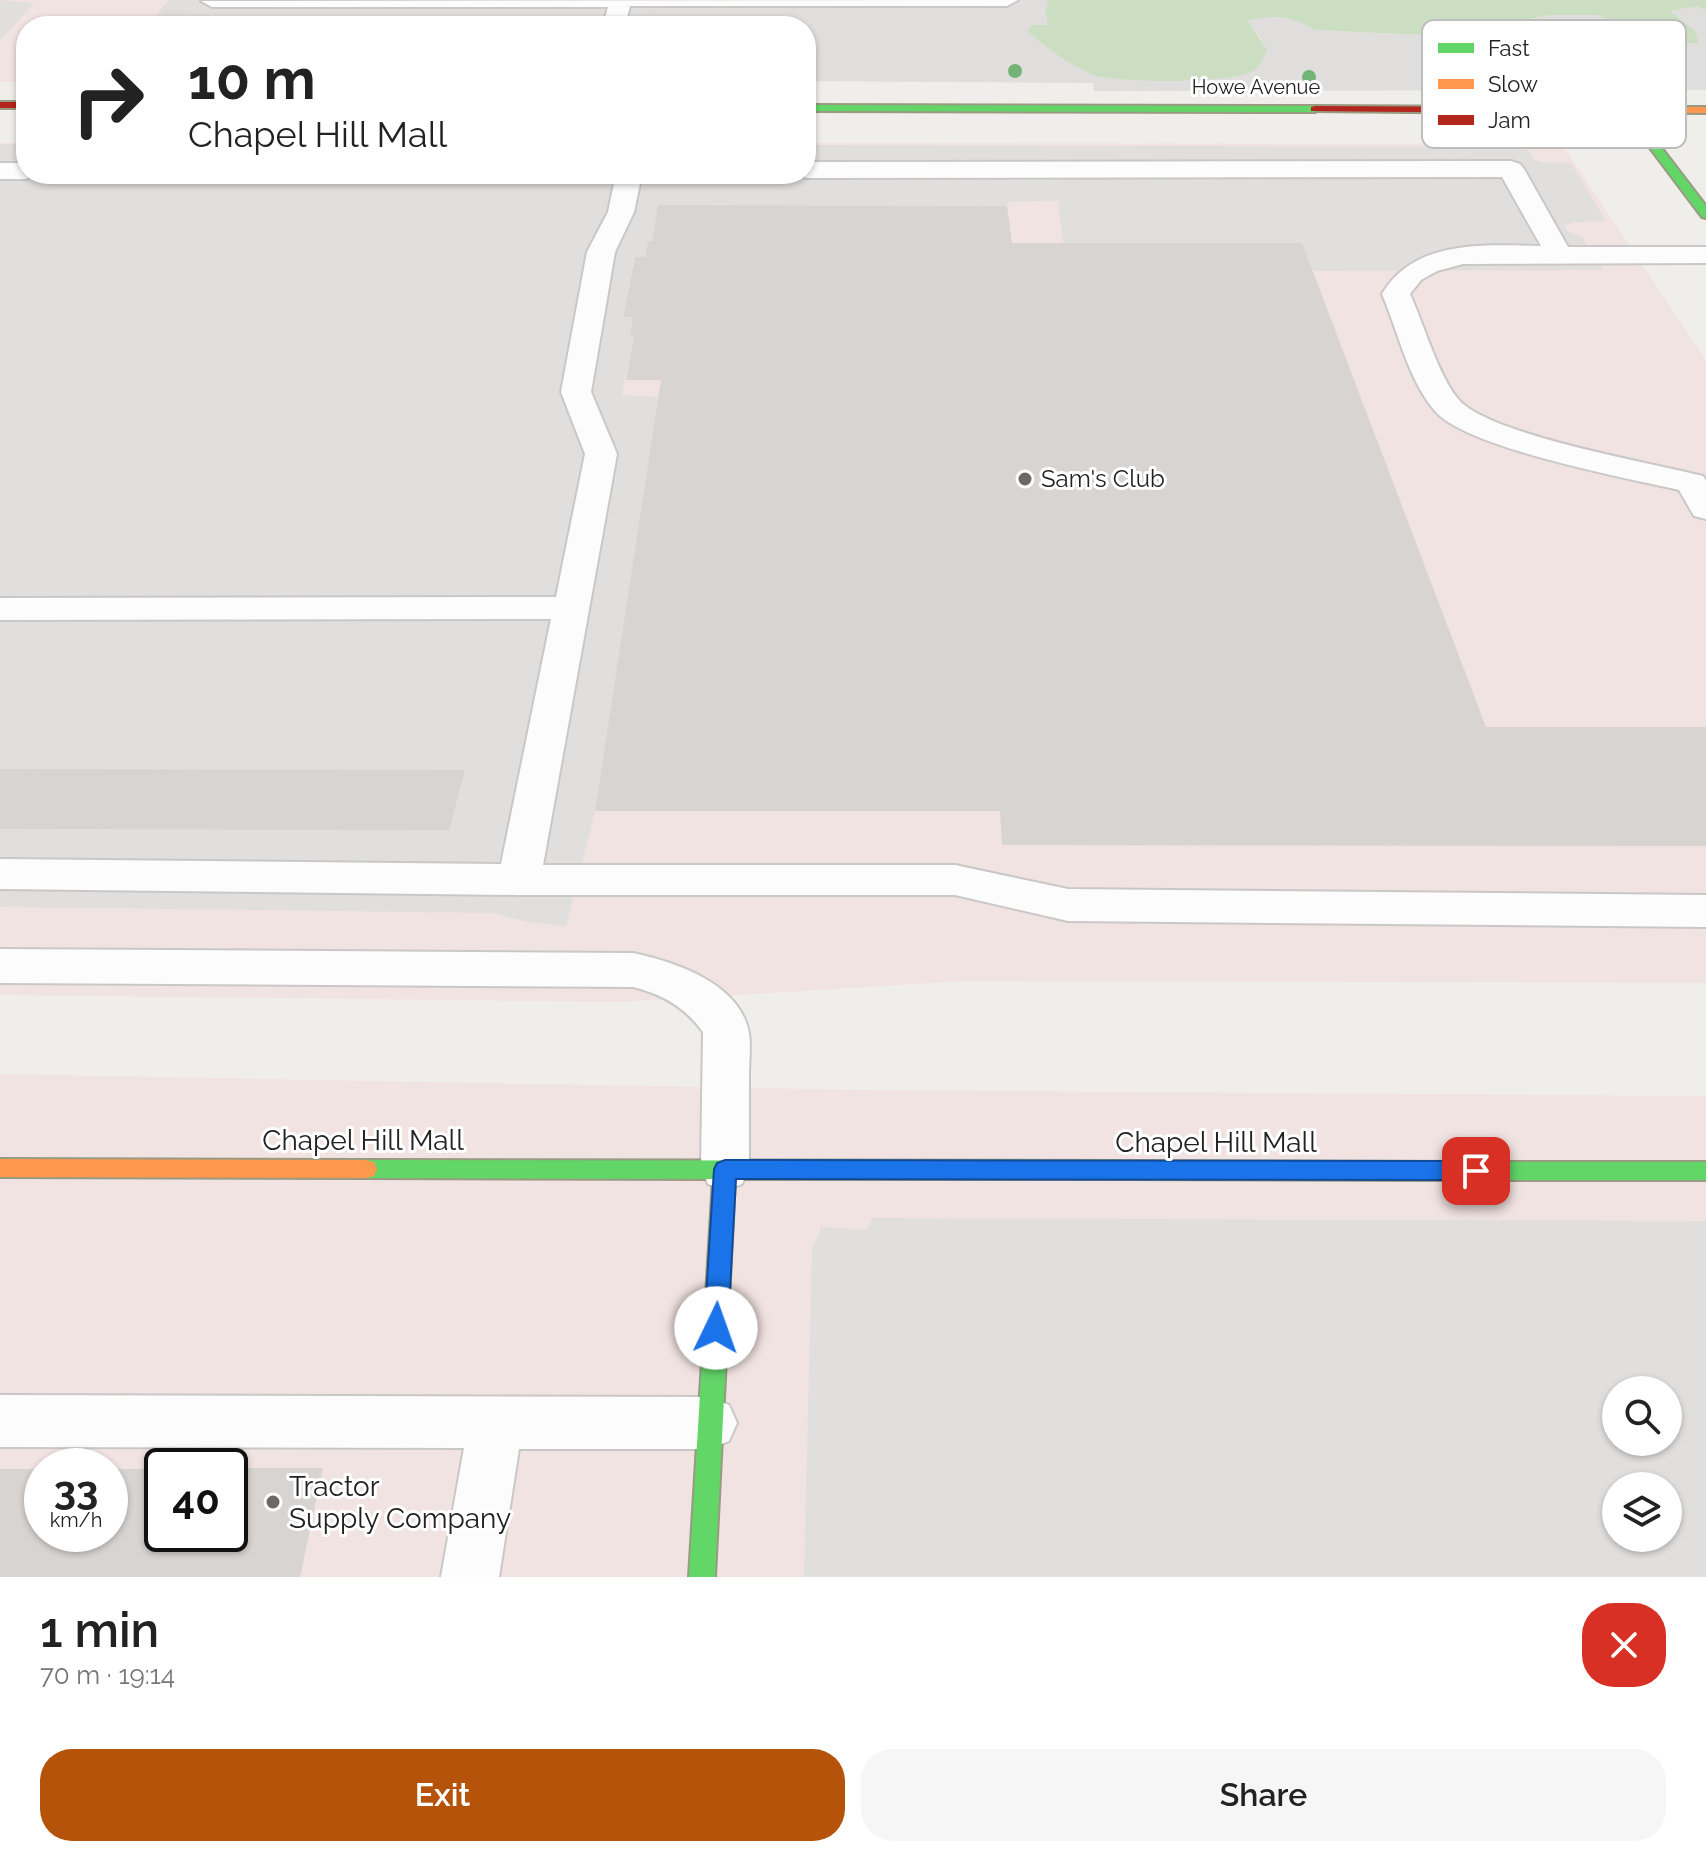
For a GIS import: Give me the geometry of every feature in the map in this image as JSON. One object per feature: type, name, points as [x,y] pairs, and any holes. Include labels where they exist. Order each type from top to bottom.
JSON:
[{"type":"street","name":"Howe Avenue","points":[[816,108],[1422,110]]},
{"type":"street","points":[[1656,148],[1706,214]]},
{"type":"street","name":"Chapel Hill Mall","points":[[0,1168],[1706,1171]]},
{"type":"street","points":[[702,1577],[725,1169]]},
{"type":"lane","points":[[212,1],[1007,0]]},
{"type":"lane","points":[[816,170],[1511,169],[1559,255]]},
{"type":"lane","points":[[519,880],[601,454],[576,392],[601,252],[621,212],[627,184]]},
{"type":"lane","points":[[1706,255],[1452,258],[1427,265],[1407,276],[1396,294],[1448,409],[1478,425],[1565,454],[1691,483],[1706,509]]},
{"type":"lane","points":[[0,609],[570,608]]},
{"type":"lane","points":[[0,874],[519,880],[955,880],[1068,905],[1706,911]]},
{"type":"lane","points":[[0,966],[633,970],[661,976],[686,986],[720,1018],[726,1031],[725,1169]]},
{"type":"lane","points":[[0,1421],[710,1423]]},
{"type":"lane","points":[[470,1577],[496,1423]]},
{"type":"shaded area","points":[[0,0],[168,0],[156,16],[16,16],[16,82],[0,82]]},
{"type":"shaded area","points":[[0,0],[34,3],[22,16],[16,16],[16,23],[0,41]]},
{"type":"shaded area","points":[[168,0],[1075,0],[1092,74],[1205,80],[1262,41],[1248,21],[1268,16],[1300,20],[1315,30],[1422,35],[1422,90],[1094,91],[1093,83],[816,81],[816,16],[156,16]]},
{"type":"shaded area","points":[[195,0],[1044,0],[1048,25],[816,24],[816,16],[658,16],[658,12],[644,15],[587,13],[586,16],[182,16]]},
{"type":"shaded area","points":[[1697,5],[1706,10],[1706,90],[1686,90],[1686,33],[1694,30],[1686,24],[1686,20],[1681,20],[1669,11]]},
{"type":"shaded area","points":[[1551,15],[1597,15],[1608,20],[1526,20]]},
{"type":"shaded area","points":[[0,143],[16,143],[16,184],[816,184],[816,143],[1422,144],[1422,148],[1565,148],[1706,360],[1706,983],[965,981],[621,1002],[0,995]]},
{"type":"shaded area","points":[[0,144],[16,144],[16,184],[816,184],[816,145],[1527,148],[1534,159],[1541,162],[1571,163],[1606,221],[1575,222],[1564,226],[1569,232],[1581,236],[1604,270],[1313,271],[1302,243],[1063,243],[1058,201],[1009,202],[1007,206],[658,205],[652,241],[648,241],[645,257],[634,258],[623,316],[633,317],[630,335],[634,336],[622,395],[659,397],[595,811],[566,926],[527,922],[493,913],[0,907]]},
{"type":"shaded area","points":[[0,1074],[866,1090],[1706,1096],[1706,1577],[0,1577]]},
{"type":"shaded area","points":[[873,1218],[1706,1221],[1706,1577],[804,1577],[812,1248],[822,1227],[866,1230]]},
{"type":"green space","points":[[1048,0],[1706,0],[1706,10],[1697,6],[1670,11],[1681,20],[1609,20],[1597,15],[1551,15],[1526,20],[1422,20],[1422,35],[1315,30],[1291,19],[1266,17],[1248,21],[1267,50],[1260,64],[1252,71],[1218,79],[1147,81],[1094,75],[1051,50],[1027,31],[1047,7]]},
{"type":"green space","points":[[1686,24],[1694,30],[1699,43],[1686,43]]},
{"type":"building","points":[[658,205],[1007,206],[1012,243],[1302,243],[1486,727],[1706,727],[1706,846],[1002,845],[1000,811],[595,811],[661,380],[626,380],[634,336],[630,335],[633,317],[623,317],[635,257],[645,257],[648,241],[652,241]]},
{"type":"building","points":[[0,769],[465,770],[449,830],[0,829]]},
{"type":"building","name":"Tractor Supply Company","points":[[248,1468],[323,1468],[300,1577],[0,1577],[0,1469],[24,1469],[24,1552],[128,1552],[128,1469],[144,1469],[144,1552],[248,1552]]},
{"type":"traffic: fast","points":[[816,108],[1315,109]]},
{"type":"traffic: fast","points":[[1656,148],[1706,214]]},
{"type":"traffic: fast","points":[[366,1169],[1120,1170]]},
{"type":"traffic: fast","points":[[702,1577],[725,1169]]},
{"type":"traffic: fast","points":[[1423,1171],[1706,1171]]},
{"type":"traffic: slow","points":[[1686,110],[1706,110]]},
{"type":"traffic: slow","points":[[0,1168],[366,1169]]},
{"type":"traffic: slow","points":[[1120,1170],[1423,1171]]},
{"type":"traffic: jam","points":[[0,105],[16,105]]},
{"type":"traffic: jam","points":[[1315,109],[1422,110]]},
{"type":"place","name":"Sam's Club","points":[[1025,479]]},
{"type":"place","name":"Tractor Supply Company","points":[[273,1502]]},
{"type":"route","points":[[716,1328],[725,1169],[1476,1171]]}]
